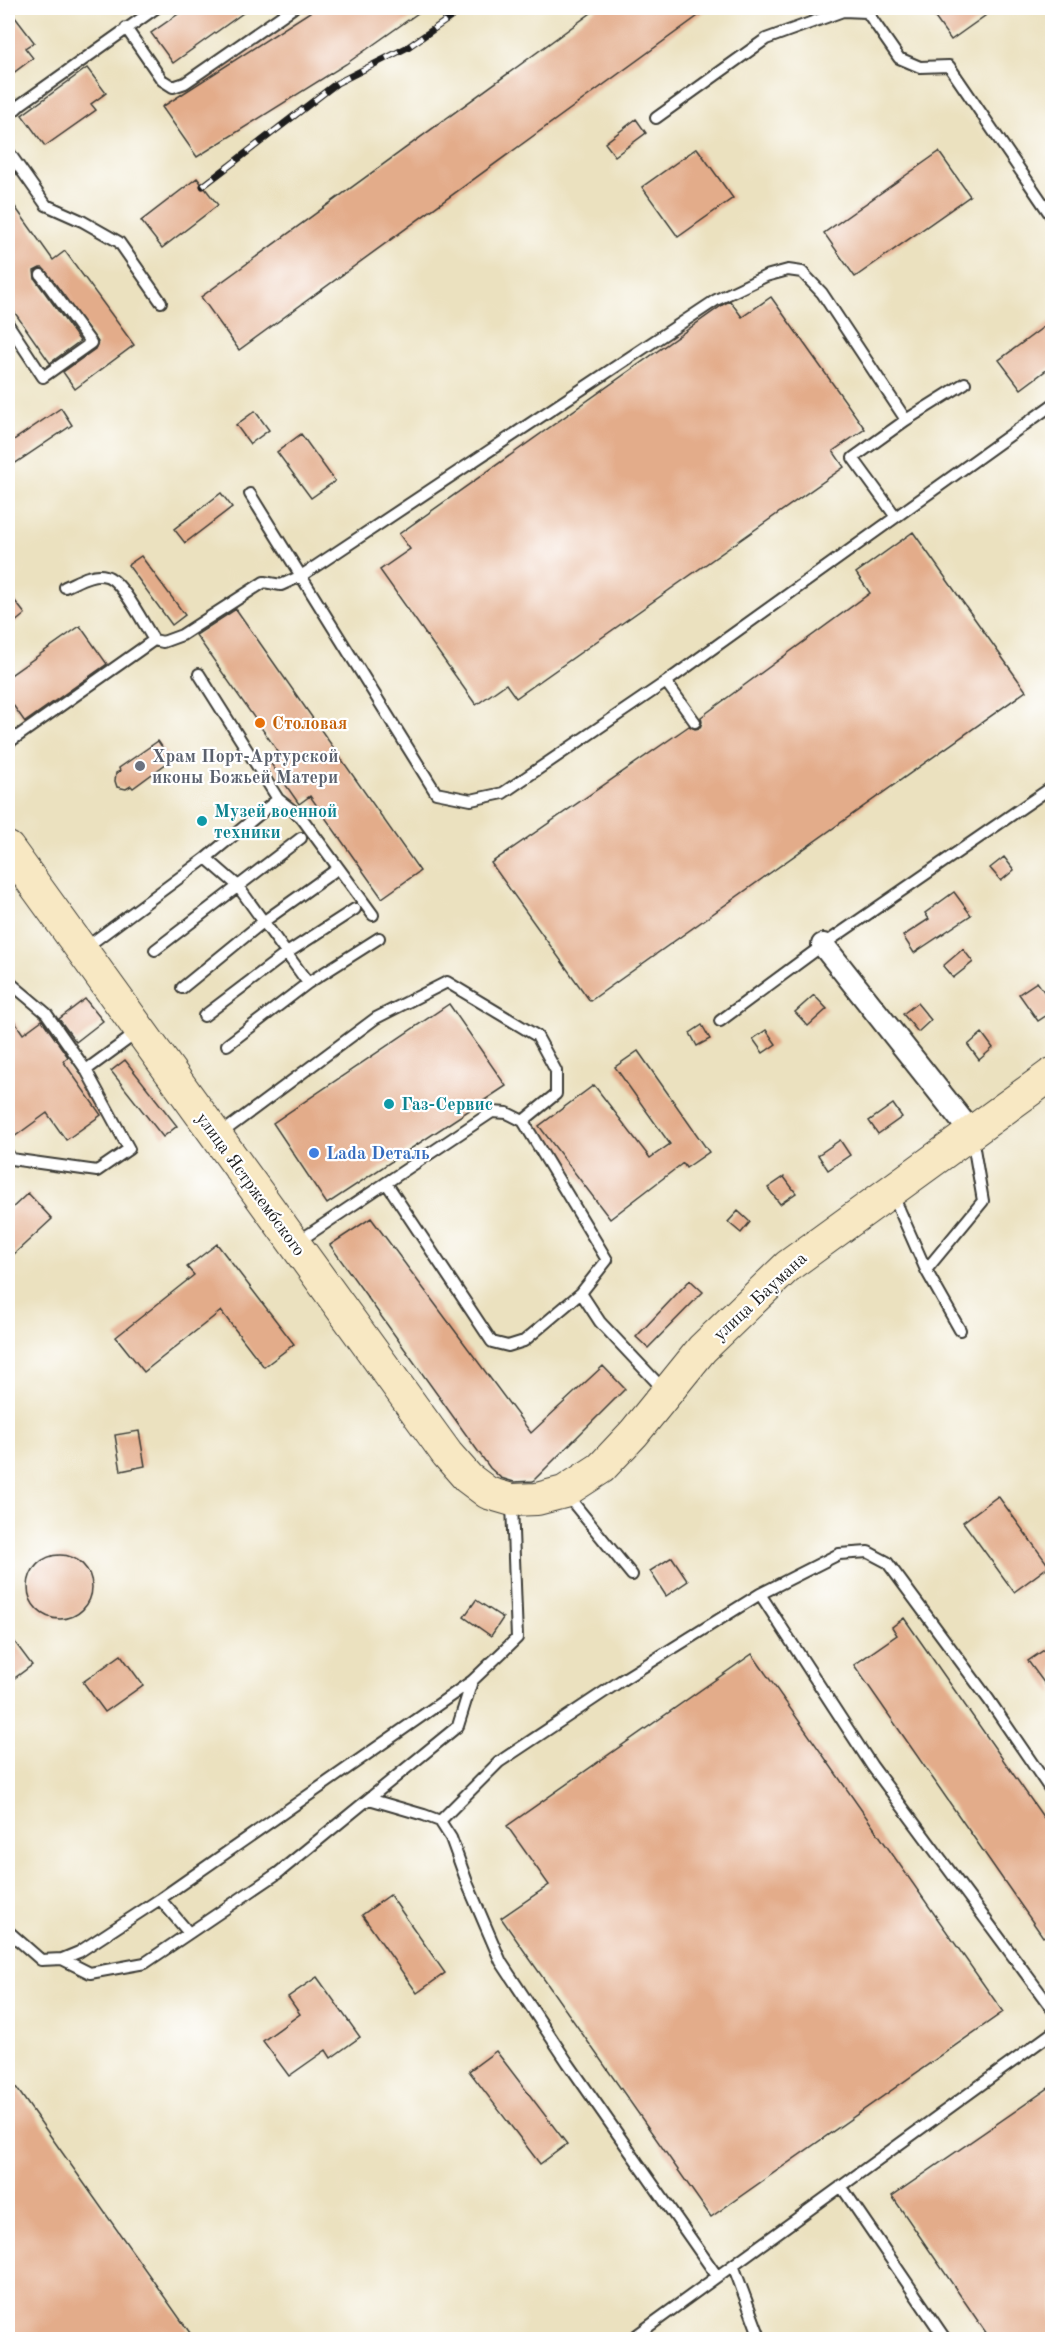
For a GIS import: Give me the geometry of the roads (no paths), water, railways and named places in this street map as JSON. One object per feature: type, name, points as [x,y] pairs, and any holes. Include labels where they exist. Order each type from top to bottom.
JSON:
[{"type":"main road","name":"улица Ястржембского","points":[[8,848],[447,1454],[468,1478],[488,1493],[512,1500]]},
{"type":"main road","name":"улица Баумана","points":[[512,1500],[537,1499],[564,1492],[601,1468],[634,1433],[702,1349],[788,1266],[1053,1074]]},
{"type":"street","points":[[823,945],[971,1132]]},
{"type":"lane","points":[[8,116],[156,8]]},
{"type":"lane","points":[[126,28],[162,80],[173,87],[185,83],[293,8]]},
{"type":"lane","points":[[656,117],[766,39],[843,11],[867,12],[899,58],[920,66],[949,66],[1053,218]]},
{"type":"lane","points":[[8,151],[46,205],[82,220],[119,242],[161,302]]},
{"type":"lane","points":[[65,587],[91,576],[106,576],[118,584],[154,640],[163,642],[182,635],[264,582],[281,585],[302,576],[716,300],[766,276],[788,270],[802,272],[822,293],[906,420]]},
{"type":"lane","points":[[8,324],[43,377],[90,343],[41,275]]},
{"type":"lane","points":[[896,517],[853,458],[906,420],[965,383]]},
{"type":"lane","points":[[250,494],[436,793],[471,800],[503,793],[666,682],[1053,405]]},
{"type":"lane","points":[[8,743],[154,640]]},
{"type":"lane","points":[[199,674],[278,799],[301,817],[373,915]]},
{"type":"lane","points":[[666,682],[695,722]]},
{"type":"lane","points":[[720,1021],[823,945],[1053,787]]},
{"type":"lane","points":[[82,950],[206,858],[278,799]]},
{"type":"lane","points":[[155,950],[301,838]]},
{"type":"lane","points":[[206,858],[237,885],[308,983]]},
{"type":"lane","points":[[182,988],[263,922],[333,872]]},
{"type":"lane","points":[[204,1016],[287,953],[356,909]]},
{"type":"lane","points":[[227,1045],[308,983],[379,938]]},
{"type":"lane","points":[[8,981],[46,1013],[86,1070],[129,1149],[97,1171],[11,1159],[8,1154]]},
{"type":"lane","points":[[217,1137],[376,1018],[447,982],[537,1036],[556,1071],[556,1094],[523,1121]]},
{"type":"lane","points":[[86,1070],[140,1030]]},
{"type":"lane","points":[[294,1244],[492,1112],[507,1113],[523,1121],[607,1260],[581,1293],[524,1341],[508,1346],[492,1342],[387,1184]]},
{"type":"lane","points":[[926,1270],[983,1201],[971,1132]]},
{"type":"lane","points":[[891,1190],[926,1270],[960,1330]]},
{"type":"lane","points":[[581,1293],[600,1322],[666,1393]]},
{"type":"lane","points":[[564,1492],[632,1575]]},
{"type":"lane","points":[[8,1931],[41,1960],[62,1959],[79,1952],[160,1899],[472,1681],[517,1638],[512,1500]]},
{"type":"lane","points":[[440,1821],[499,1762],[622,1680],[760,1594],[839,1554],[868,1552],[887,1562],[989,1700],[1053,1792]]},
{"type":"lane","points":[[760,1594],[872,1766],[1053,2009]]},
{"type":"lane","points":[[62,1959],[90,1974],[145,1963],[278,1873],[458,1726],[472,1681]]},
{"type":"lane","points":[[369,1799],[440,1821],[451,1838],[468,1885],[501,1962],[568,2063],[717,2276]]},
{"type":"lane","points":[[160,1899],[189,1933]]},
{"type":"lane","points":[[630,2340],[1053,2033]]},
{"type":"lane","points":[[841,2186],[946,2340]]},
{"type":"lane","points":[[733,2265],[761,2340]]},
{"type":"railway","points":[[203,186],[337,83],[408,47],[464,8]]},
{"type":"place","name":"Столовая","points":[[260,723]]},
{"type":"place","name":"Храм Порт-Артурской иконы Божьей Матери","points":[[140,766]]},
{"type":"place","name":"Музей военной техники","points":[[202,821]]},
{"type":"place","name":"Газ-Сервис","points":[[389,1104]]},
{"type":"place","name":"Lada Dеталь","points":[[314,1153]]}]
